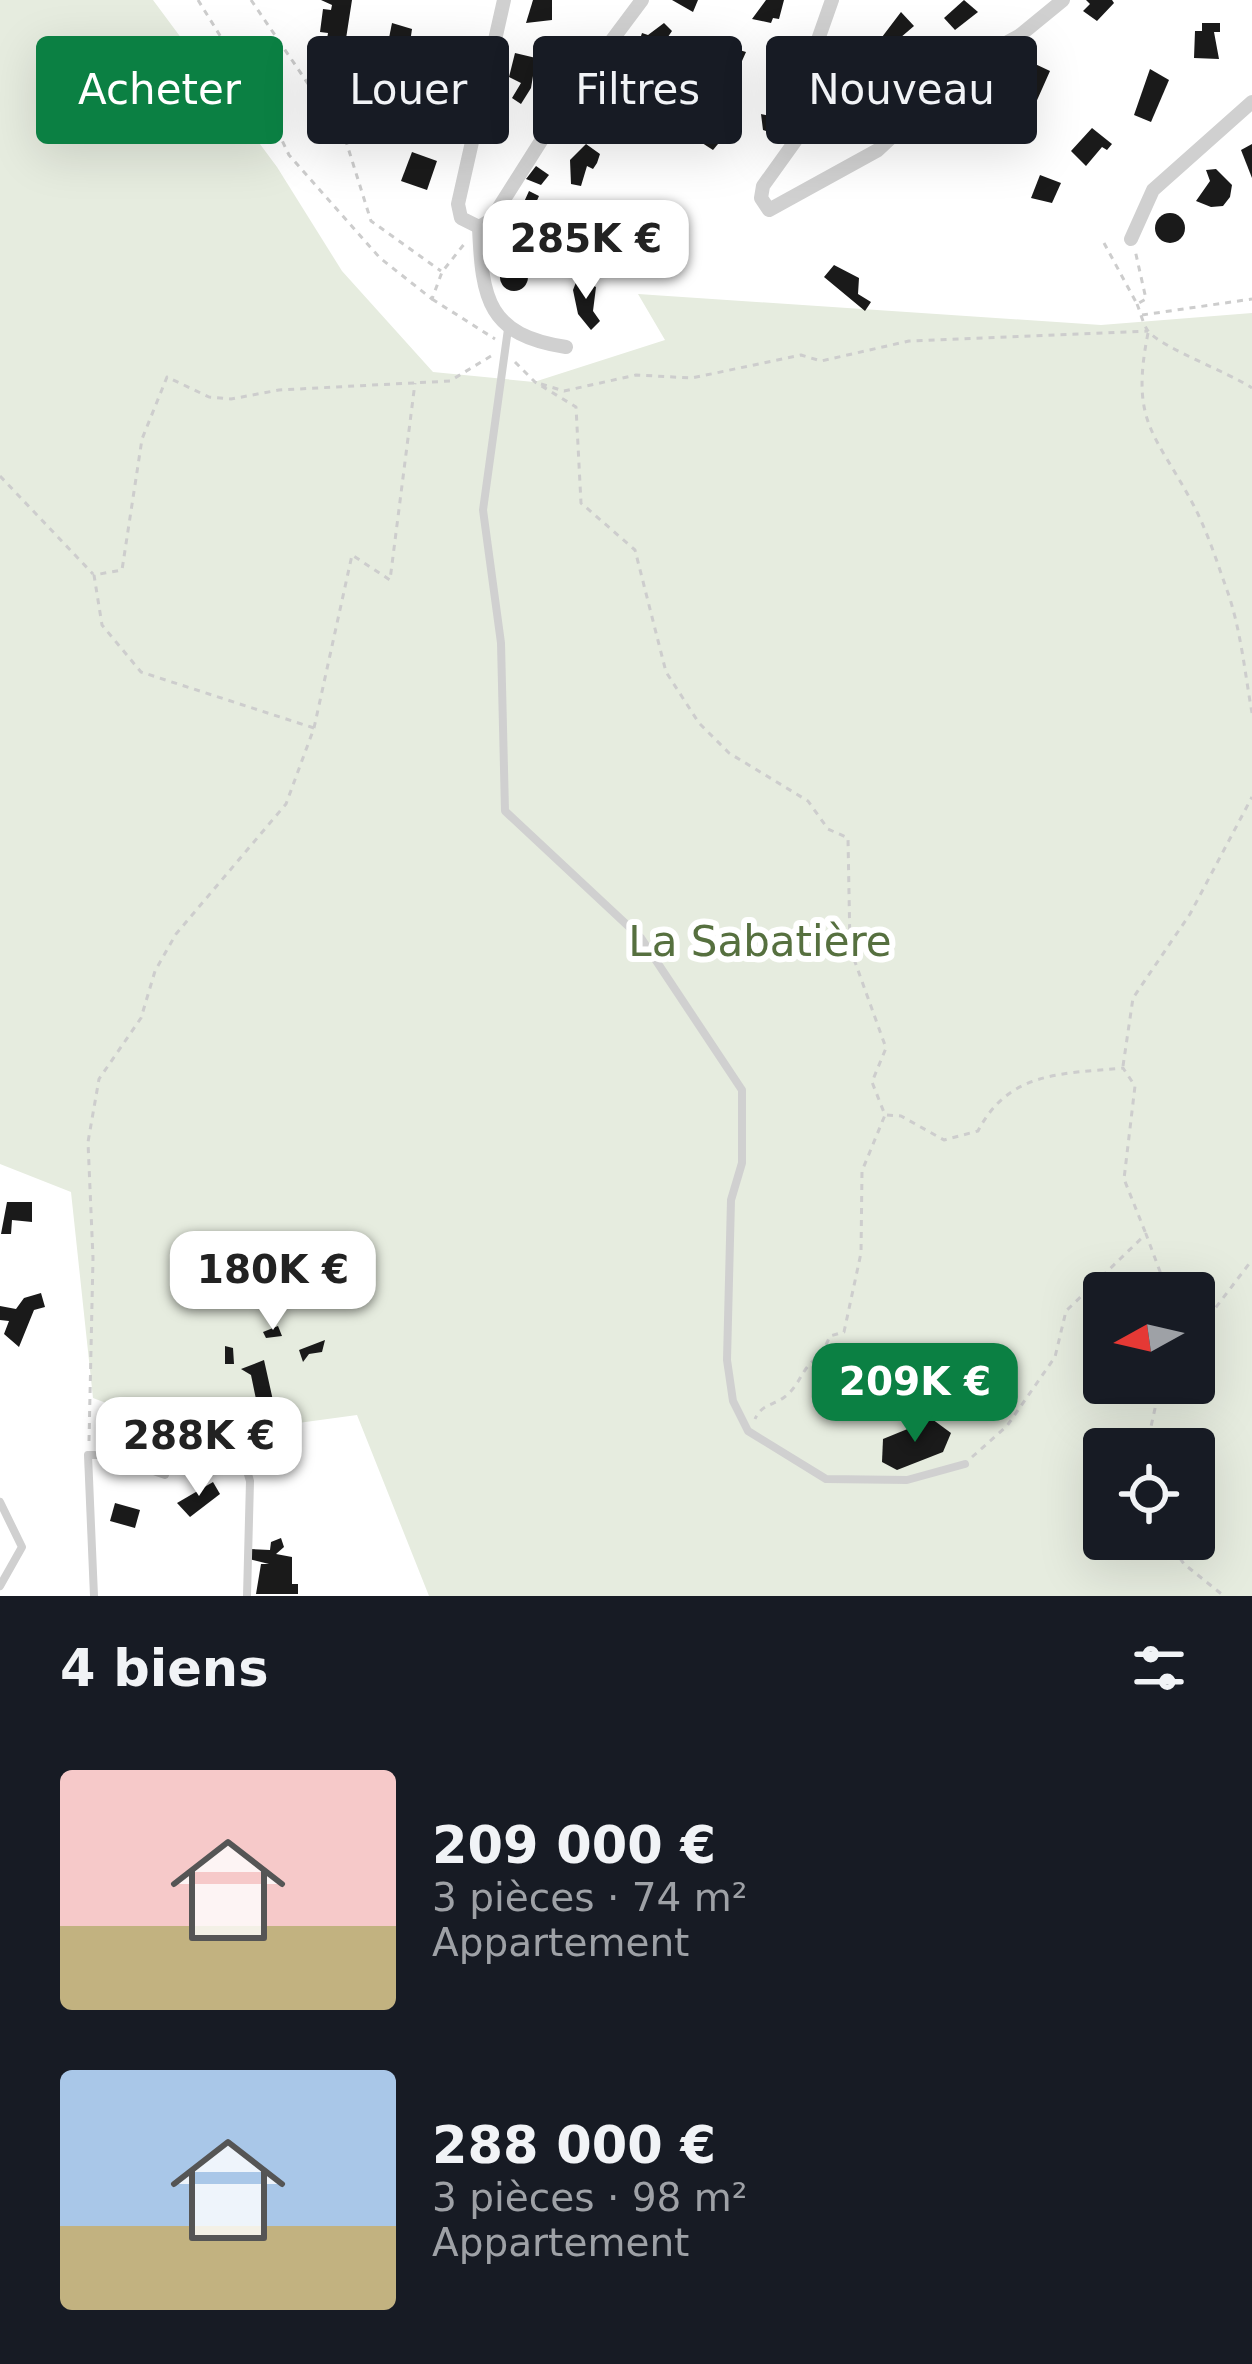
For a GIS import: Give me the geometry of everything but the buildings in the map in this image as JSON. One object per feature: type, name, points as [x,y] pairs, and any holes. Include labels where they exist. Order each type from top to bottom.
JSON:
[{"type":"street","points":[[474,226],[461,218],[458,204],[503,0]]},
{"type":"street","points":[[474,226],[491,220],[565,103],[642,0]]},
{"type":"street","points":[[832,0],[807,71],[801,134],[763,186],[761,198],[769,210],[878,150],[958,73],[1019,36],[1063,0]]},
{"type":"street","points":[[1131,239],[1153,190],[1252,102]]},
{"type":"street","points":[[474,226],[481,276],[506,342],[566,347]]},
{"type":"lane","points":[[506,342],[483,510],[500,643],[505,811],[641,938],[742,1090],[742,1163],[730,1200],[728,1360],[733,1401],[748,1431],[826,1479],[907,1480],[965,1464]]},
{"type":"lane","points":[[229,1410],[250,1481],[247,1596]]},
{"type":"lane","points":[[94,1596],[88,1455],[108,1455],[165,1475]]},
{"type":"lane","points":[[0,1502],[22,1547],[0,1586]]},
{"type":"path","points":[[198,0],[237,63],[246,65],[272,127],[301,170],[380,258],[431,299],[506,342],[535,382],[576,407],[581,503],[635,550],[666,672],[699,723],[729,754],[808,801],[828,829],[848,838],[850,948],[886,1048],[872,1082],[885,1115],[862,1171],[861,1253],[844,1331],[830,1336],[821,1356],[808,1362],[793,1390],[760,1408],[748,1431]]},
{"type":"path","points":[[251,0],[345,138],[371,221],[442,272]]},
{"type":"path","points":[[431,299],[442,272],[474,226]]},
{"type":"path","points":[[1131,239],[1147,289],[1146,299],[1137,304]]},
{"type":"path","points":[[1104,243],[1148,331],[1138,380],[1143,408],[1154,443],[1195,507],[1230,599],[1252,713]]},
{"type":"path","points":[[1142,315],[1252,299]]},
{"type":"path","points":[[535,382],[564,391],[636,376],[692,378],[801,355],[820,361],[909,341],[1148,331],[1252,388]]},
{"type":"path","points":[[94,575],[122,570],[142,440],[167,377],[208,397],[231,399],[279,390],[450,381],[506,342]]},
{"type":"path","points":[[88,1455],[93,1305],[88,1142],[99,1079],[141,1018],[154,971],[176,934],[286,804],[314,728],[352,555],[390,580],[415,383]]},
{"type":"path","points":[[0,476],[94,575],[102,625],[141,672],[314,728]]},
{"type":"path","points":[[1160,1272],[1124,1179],[1135,1086],[1123,1068],[1133,998],[1190,914],[1252,797]]},
{"type":"path","points":[[885,1115],[902,1116],[944,1140],[978,1131],[994,1099],[1049,1075],[1123,1068]]},
{"type":"path","points":[[965,1464],[1006,1426],[1034,1389],[1055,1357],[1066,1311],[1146,1234]]},
{"type":"path","points":[[1215,1308],[1252,1260]]},
{"type":"path","points":[[1181,1560],[1225,1596]]},
{"type":"green space","name":"La Sabatière","points":[[0,0],[153,0],[180,36],[36,36],[36,144],[260,144],[342,271],[433,372],[534,382],[665,340],[638,294],[1101,325],[1252,313],[1252,1596],[429,1596],[357,1415],[195,1437],[93,1398],[71,1192],[0,1164]]}]
